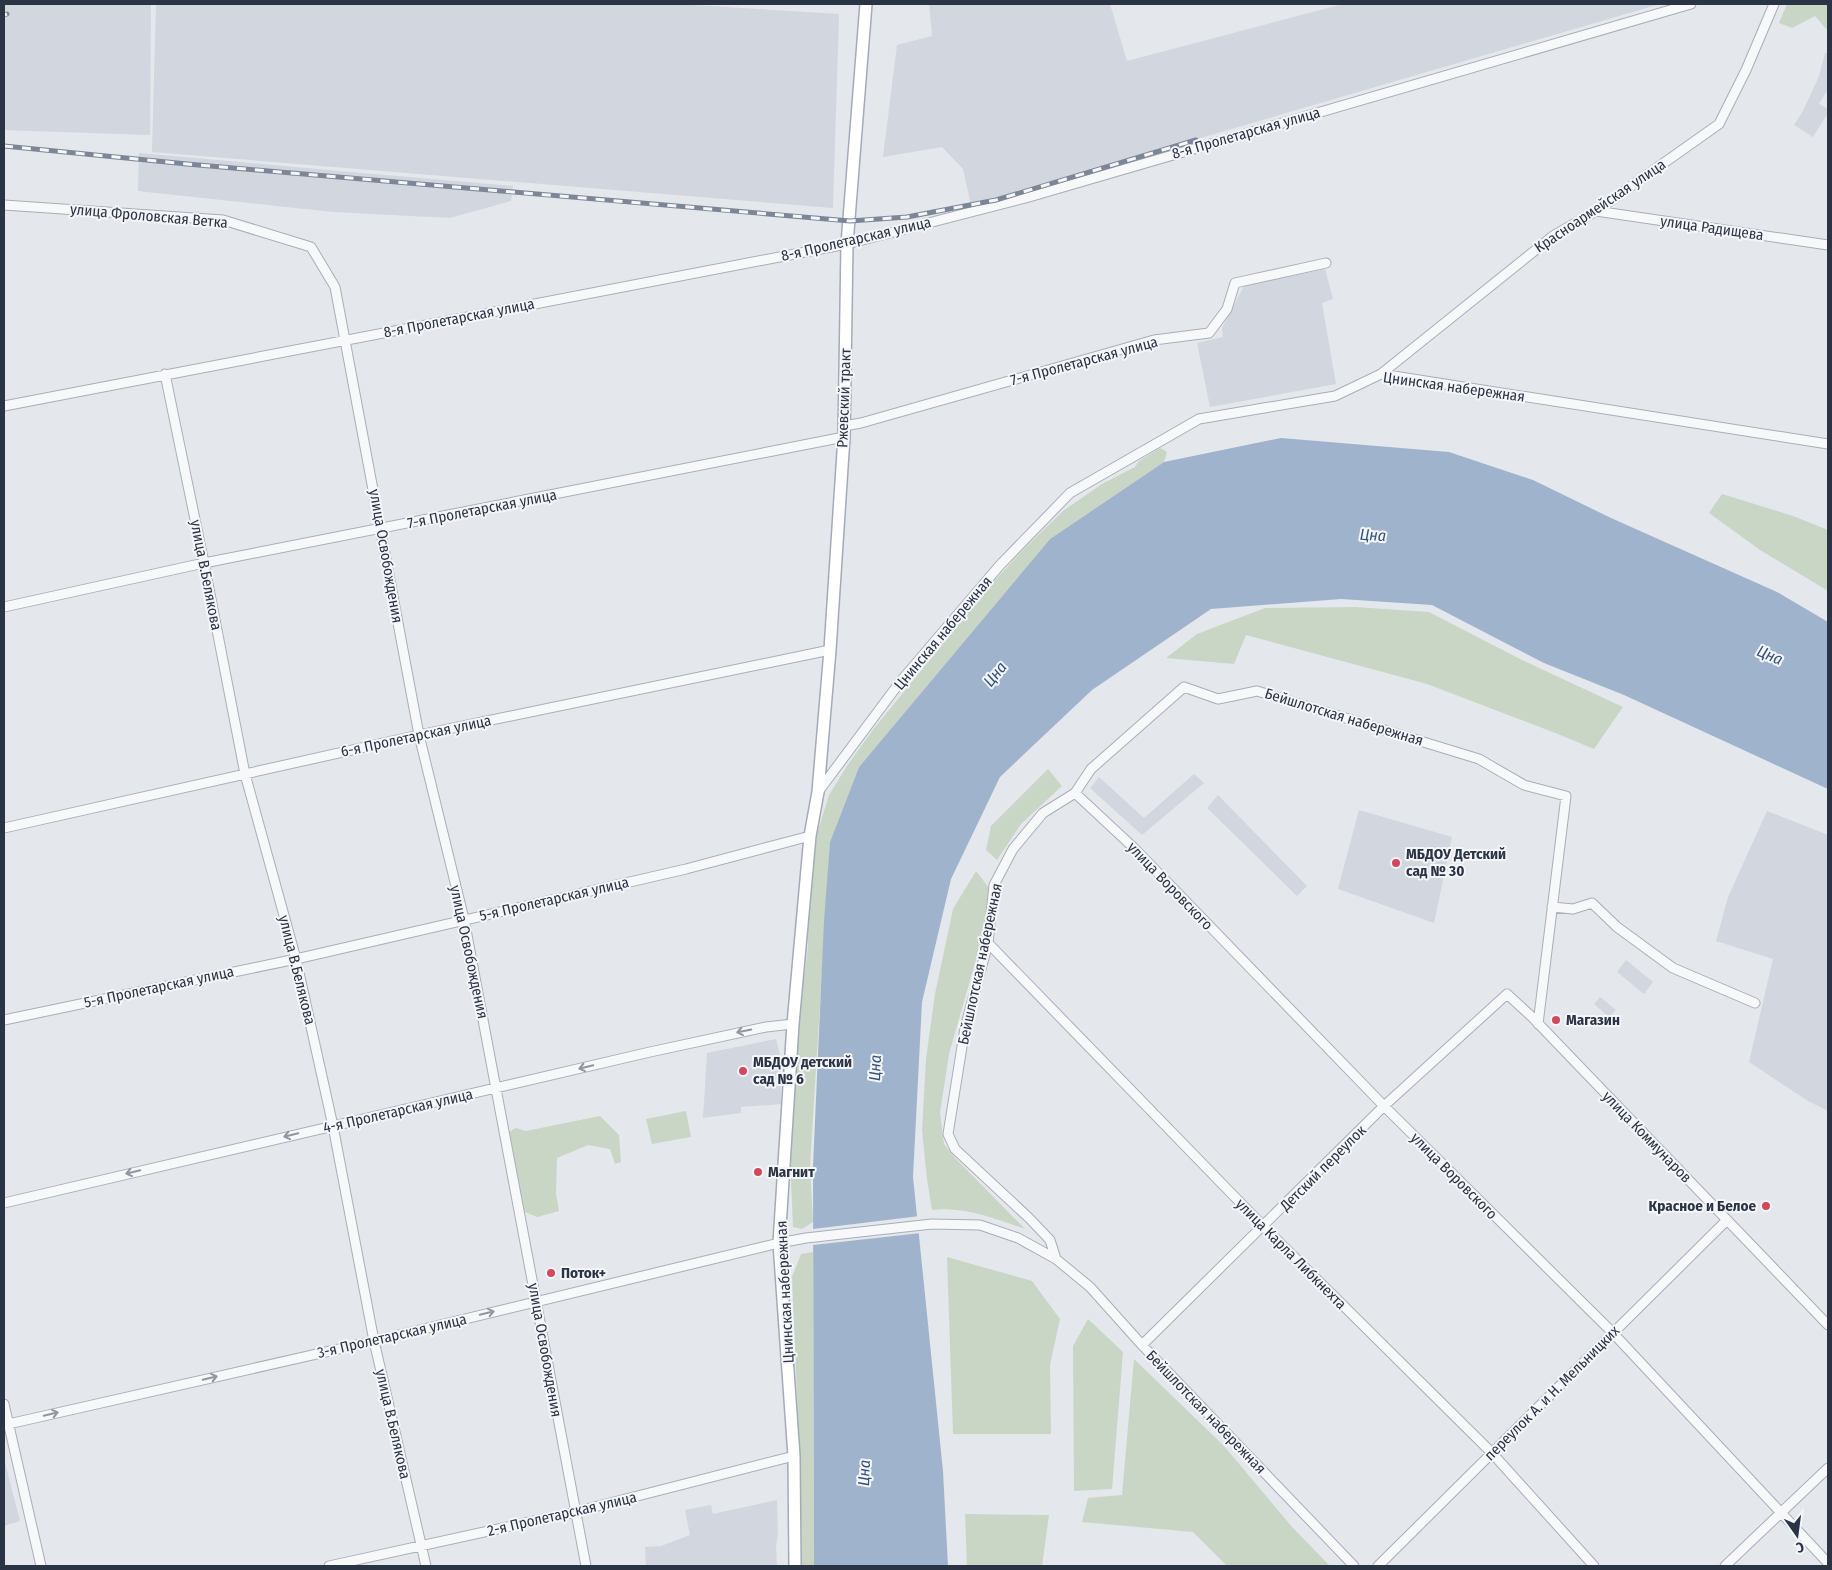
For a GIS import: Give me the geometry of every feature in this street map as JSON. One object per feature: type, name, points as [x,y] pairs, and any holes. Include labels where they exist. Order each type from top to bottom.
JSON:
[{"type":"main road","name":"Ржевский тракт","points":[[818,792],[830,650],[844,432],[847,244],[866,4]]},
{"type":"main road","name":"Цнинская набережная","points":[[795,1566],[794,1456],[779,1243],[792,1024],[810,836],[818,792]]},
{"type":"street","name":"8-я Пролетарская улица","points":[[4,406],[847,244],[1038,194],[1691,4]]},
{"type":"street","name":"Красноармейская улица","points":[[1381,374],[1553,236],[1596,211],[1719,124],[1746,70],[1774,4]]},
{"type":"street","name":"улица Фроловская Ветка","points":[[4,206],[223,220],[311,247],[335,287],[346,339]]},
{"type":"street","name":"улица Радищева","points":[[1596,211],[1828,245]]},
{"type":"street","name":"7-я Пролетарская улица","points":[[4,607],[204,563],[381,529],[844,432],[870,420],[1154,340],[1209,333],[1227,309],[1235,283],[1326,263]]},
{"type":"street","name":"улица Освобождения","points":[[346,339],[419,735],[464,919],[586,1566]]},
{"type":"street","name":"улица В.Белякова","points":[[165,374],[245,774],[296,959],[333,1126],[374,1341],[426,1566]]},
{"type":"street","name":"Цнинская набережная","points":[[818,792],[900,682],[1000,564],[1070,493],[1199,419],[1335,396],[1381,374],[1828,444]]},
{"type":"street","name":"6-я Пролетарская улица","points":[[4,828],[419,735],[830,650]]},
{"type":"street","name":"Бейшлотская набережная","points":[[1056,1259],[1050,1240],[955,1149],[948,1134],[965,1028],[988,943],[994,885],[1013,849],[1042,813],[1075,793],[1092,769],[1184,687],[1218,699],[1257,691],[1479,759],[1524,785],[1566,796],[1552,907]]},
{"type":"street","name":"улица Воровского","points":[[1075,793],[1134,848],[1384,1106],[1612,1332],[1828,1562]]},
{"type":"street","name":"5-я Пролетарская улица","points":[[4,1020],[296,959],[686,869],[810,836]]},
{"type":"street","points":[[1538,1024],[1552,907],[1573,909],[1592,903],[1617,927],[1673,968],[1755,1003]]},
{"type":"street","name":"улица Карла Либкнехта","points":[[988,943],[1264,1227],[1492,1453],[1594,1566]]},
{"type":"street","name":"Детский переулок","points":[[1142,1345],[1264,1227],[1384,1106],[1506,994]]},
{"type":"street","name":"улица Коммунаров","points":[[1506,994],[1538,1024],[1828,1326]]},
{"type":"street","name":"4-я Пролетарская улица","points":[[4,1203],[766,1026],[792,1024]]},
{"type":"street","name":"переулок А. и Н. Мельницких","points":[[1378,1566],[1726,1220]]},
{"type":"street","name":"Бейшлотская набережная","points":[[806,1238],[932,1224],[980,1225],[1018,1238],[1056,1259],[1090,1288],[1142,1345],[1354,1566]]},
{"type":"street","name":"3-я Пролетарская улица","points":[[6,1425],[374,1341],[806,1238]]},
{"type":"street","points":[[4,1404],[6,1425],[41,1566]]},
{"type":"street","name":"2-я Пролетарская улица","points":[[329,1566],[575,1512],[794,1456]]},
{"type":"street","points":[[1725,1566],[1828,1468]]},
{"type":"shaded area","points":[[4,4],[151,4],[150,135],[4,130]]},
{"type":"shaded area","points":[[156,4],[678,4],[839,14],[833,208],[152,152]]},
{"type":"shaded area","points":[[929,4],[1110,4],[1127,61],[1343,4],[1660,4],[971,205],[963,169],[942,147],[883,157],[897,45],[932,36]]},
{"type":"shaded area","points":[[1825,53],[1828,53],[1828,89],[1819,104],[1828,109],[1828,113],[1813,137],[1794,125],[1804,109],[1819,76]]},
{"type":"shaded area","points":[[139,153],[513,186],[511,201],[450,218],[333,212],[138,191]]},
{"type":"shaded area","points":[[1325,269],[1333,299],[1322,303],[1336,384],[1210,407],[1197,343],[1223,337],[1222,328],[1244,286]]},
{"type":"shaded area","points":[[1194,774],[1204,783],[1142,835],[1090,788],[1099,777],[1144,818]]},
{"type":"shaded area","points":[[1218,795],[1307,886],[1297,896],[1207,808]]},
{"type":"shaded area","name":"МБДОУ Детский сад № 30","points":[[1359,810],[1452,837],[1434,923],[1338,889]]},
{"type":"shaded area","points":[[1767,811],[1828,835],[1828,1111],[1808,1101],[1749,1062],[1773,959],[1716,941],[1728,897]]},
{"type":"shaded area","points":[[1626,960],[1653,982],[1644,994],[1617,972]]},
{"type":"shaded area","points":[[1600,997],[1616,1010],[1609,1017],[1594,1004]]},
{"type":"shaded area","name":"МБДОУ детский сад № 6","points":[[776,1039],[780,1055],[781,1104],[741,1107],[741,1113],[703,1118],[707,1053]]},
{"type":"shaded area","points":[[4,1459],[20,1521],[4,1526]]},
{"type":"shaded area","points":[[777,1500],[777,1566],[646,1566],[645,1547],[661,1546],[690,1535],[685,1510],[711,1505],[713,1514]]},
{"type":"green space","points":[[1787,4],[1828,4],[1828,31],[1815,16],[1792,28],[1779,23]]},
{"type":"green space","points":[[1160,448],[1167,452],[1164,462],[1050,539],[859,767],[830,842],[810,1166],[813,1222],[802,1229],[793,1227],[790,1154],[801,1003],[808,946],[808,924],[817,834],[829,795],[872,731],[994,581],[1027,546],[1063,511],[1102,484],[1135,467],[1139,461]]},
{"type":"green space","points":[[1722,494],[1793,516],[1828,530],[1828,591],[1760,550],[1709,513]]},
{"type":"green space","points":[[1355,607],[1429,612],[1522,660],[1623,707],[1594,749],[1427,684],[1246,635],[1234,664],[1166,658],[1197,634],[1265,608]]},
{"type":"green space","points":[[1048,769],[1062,786],[1021,824],[997,860],[986,850],[991,826]]},
{"type":"green space","points":[[976,871],[990,889],[985,928],[949,1054],[940,1113],[944,1144],[955,1158],[1025,1229],[968,1212],[944,1209],[932,1210],[927,1179],[922,1130],[926,1059],[935,994],[953,909]]},
{"type":"green space","points":[[686,1111],[691,1137],[652,1144],[646,1119]]},
{"type":"green space","points":[[600,1116],[619,1135],[621,1162],[615,1164],[610,1149],[588,1145],[557,1158],[556,1194],[559,1211],[537,1217],[525,1212],[518,1187],[509,1132],[516,1128],[526,1131]]},
{"type":"green space","points":[[813,1252],[814,1566],[802,1566],[792,1277],[801,1254]]},
{"type":"green space","points":[[947,1257],[1032,1281],[1060,1319],[1050,1365],[1051,1434],[953,1434]]},
{"type":"green space","points":[[1088,1319],[1123,1352],[1112,1489],[1074,1491],[1073,1346]]},
{"type":"green space","points":[[1134,1359],[1224,1446],[1293,1528],[1330,1566],[1227,1566],[1193,1532],[1082,1522],[1088,1498],[1122,1495]]},
{"type":"green space","points":[[965,1514],[1049,1515],[1042,1566],[967,1566]]},
{"type":"water","name":"Цна","points":[[1281,438],[1449,452],[1533,480],[1611,518],[1777,592],[1828,622],[1828,789],[1624,695],[1544,663],[1432,605],[1341,599],[1211,609],[1092,690],[1000,777],[951,879],[922,1002],[913,1177],[943,1471],[948,1566],[814,1566],[813,1166],[824,921],[830,842],[859,767],[1050,539],[1164,462]]},
{"type":"pier","points":[[920,1216],[921,1233],[813,1245],[813,1229]]},
{"type":"railway","points":[[4,146],[187,164],[850,221],[907,217],[996,200],[1196,140]]},
{"type":"place","name":"МБДОУ Детский сад № 30","points":[[1396,863]]},
{"type":"place","name":"Магазин","points":[[1556,1020]]},
{"type":"place","name":"МБДОУ детский сад № 6","points":[[743,1071]]},
{"type":"place","name":"Магнит","points":[[758,1172]]},
{"type":"place","name":"Красное и Белое","points":[[1766,1206]]},
{"type":"place","name":"Поток+","points":[[551,1273]]}]
